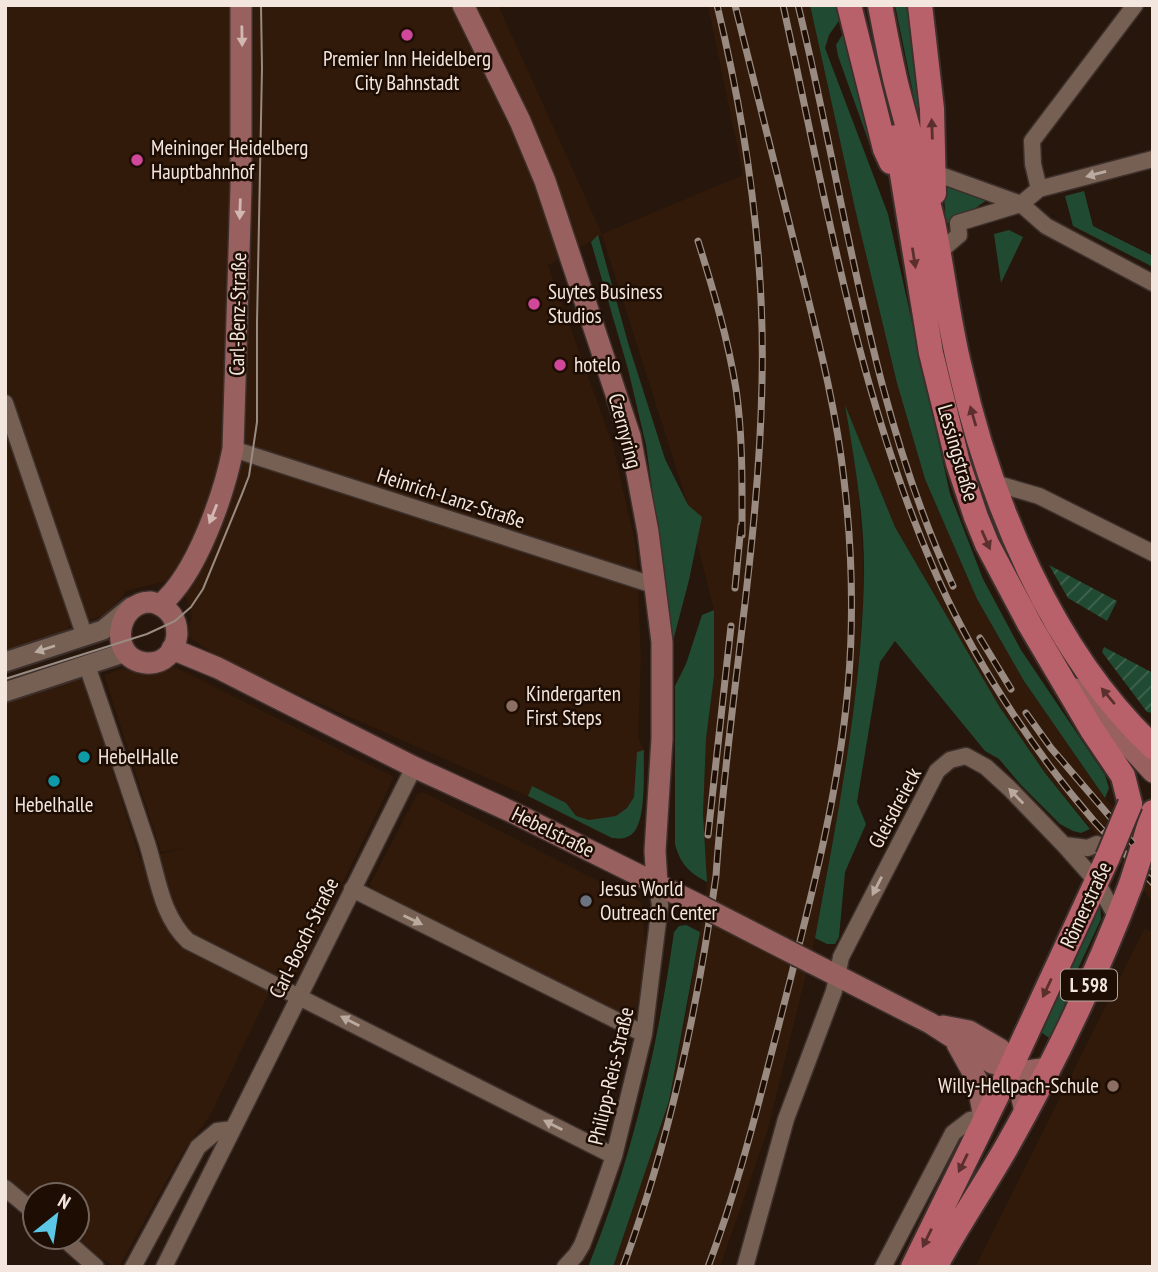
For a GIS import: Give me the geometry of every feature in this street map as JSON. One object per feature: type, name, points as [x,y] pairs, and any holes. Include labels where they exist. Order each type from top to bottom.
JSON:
[{"type":"main road","name":"Carl-Benz-Straße","points":[[161,604],[176,591],[195,558],[224,487],[233,449],[241,181],[241,5]]},
{"type":"main road","name":"Czernyring","points":[[463,5],[520,121],[545,181],[630,436],[656,586],[663,679],[662,751],[655,851],[657,884]]},
{"type":"main road","points":[[849,5],[885,149],[904,191]]},
{"type":"main road","name":"Lessingstraße","points":[[880,5],[895,80],[932,221],[960,370],[991,482],[1027,565],[1069,642],[1152,764]]},
{"type":"main road","points":[[920,5],[932,109],[932,221]]},
{"type":"main road","name":"Lessingstraße","points":[[895,80],[895,132],[931,353],[962,477],[987,544],[1052,660],[1152,764]]},
{"type":"main road","points":[[962,477],[991,482]]},
{"type":"main road","points":[[145,602],[161,604],[171,613],[177,635],[167,656],[152,663],[143,663],[126,652],[120,643],[119,635],[132,607],[145,602]]},
{"type":"main road","name":"Hebelstraße","points":[[172,649],[218,668],[810,961],[930,1023],[992,1063],[1027,1071],[1049,1068]]},
{"type":"main road","points":[[1052,660],[1092,730],[1123,776],[1143,821]]},
{"type":"main road","points":[[1143,821],[1152,764]]},
{"type":"main road","name":"Römerstraße","points":[[913,1267],[1010,1069],[1097,882],[1102,850],[1143,821]]},
{"type":"main road","name":"Römerstraße","points":[[935,1267],[1049,1068],[1132,884],[1143,821]]},
{"type":"main road","name":"Hebelstraße","points":[[930,1023],[969,1031],[1000,1049],[1019,1085],[1025,1112]]},
{"type":"main road","points":[[954,1039],[977,1080],[984,1118]]},
{"type":"street","points":[[1039,189],[1033,164],[1032,141],[1135,5]]},
{"type":"street","points":[[938,253],[959,235],[958,223],[1021,204],[1039,189],[1153,159]]},
{"type":"street","points":[[934,173],[1021,204],[1046,226],[1153,283]]},
{"type":"street","points":[[5,403],[85,636]]},
{"type":"street","name":"Heinrich-Lanz-Straße","points":[[233,449],[656,586]]},
{"type":"street","points":[[991,482],[1039,496],[1153,553]]},
{"type":"street","points":[[5,662],[103,630],[132,607]]},
{"type":"street","points":[[5,692],[126,652]]},
{"type":"street","points":[[87,666],[171,921],[188,941],[614,1156]]},
{"type":"street","name":"Gleisdreieck","points":[[745,1267],[786,1119],[838,976],[841,957],[937,771],[950,760],[966,756],[986,767],[1097,882],[1118,920]]},
{"type":"street","name":"Carl-Bosch-Straße","points":[[164,1267],[414,766]]},
{"type":"street","points":[[1064,845],[1102,850]]},
{"type":"street","name":"Philipp-Reis-Straße","points":[[565,1267],[582,1245],[614,1156],[644,1034],[660,905],[657,884]]},
{"type":"street","points":[[352,889],[644,1034]]},
{"type":"street","points":[[883,1267],[953,1133],[970,1120],[984,1118]]},
{"type":"street","points":[[133,1267],[198,1147],[217,1131],[233,1129]]},
{"type":"street","points":[[5,1188],[21,1201]]},
{"type":"street","points":[[78,1251],[96,1267]]},
{"type":"shaded area","points":[[5,5],[498,5],[602,234],[743,175],[708,5],[810,5],[897,383],[925,479],[977,599],[1024,681],[1105,798],[1153,852],[1153,902],[1045,773],[999,706],[895,527],[846,409],[858,482],[864,577],[858,690],[815,938],[768,1129],[720,1267],[613,1267],[669,1100],[701,924],[707,882],[703,814],[706,739],[714,676],[714,610],[685,496],[602,235],[548,265],[613,446],[636,546],[641,658],[638,738],[644,750],[643,796],[638,824],[630,835],[621,839],[612,838],[528,796],[221,660],[187,635],[192,617],[190,606],[186,598],[167,581],[126,591],[109,614],[69,626],[68,633],[5,653]]},
{"type":"shaded area","points":[[175,667],[394,777],[300,971],[275,980],[211,1114],[182,1153],[119,1267],[116,1267],[91,1251],[91,1181],[21,1181],[21,1190],[5,1176],[5,701],[77,679],[84,680],[140,859],[184,848],[161,852],[104,675],[121,669],[160,672]]},
{"type":"shaded area","points":[[423,792],[642,903],[646,960],[636,1015],[631,1018],[373,890],[370,884],[417,794]]},
{"type":"shaded area","name":"Willy-Hellpach-Schule","points":[[1145,928],[1153,933],[1153,1267],[975,1267]]},
{"type":"green space","points":[[810,5],[838,5],[841,18],[829,35],[825,48],[888,214],[950,494],[983,579],[1021,650],[1105,775],[1109,788],[1105,798],[1024,681],[977,599],[925,479],[897,383]]},
{"type":"green space","points":[[895,5],[910,5],[924,146]]},
{"type":"green space","points":[[844,32],[876,162],[838,56],[836,45]]},
{"type":"green space","points":[[943,182],[991,197],[956,222],[946,223]]},
{"type":"green space","points":[[1084,191],[1093,226],[1153,256],[1151,266],[1073,226],[1065,196]]},
{"type":"green space","points":[[1009,230],[1023,237],[1001,283],[994,234]]},
{"type":"green space","points":[[598,235],[629,346],[665,459],[688,505],[702,517],[673,641],[646,445],[628,369],[591,242]]},
{"type":"green space","points":[[845,405],[895,527],[999,706],[1045,773],[1090,829],[1081,833],[1060,824],[999,759],[985,751],[895,641],[880,662],[857,802],[866,824],[845,872],[839,937],[835,944],[827,944],[815,938],[853,715],[864,579],[861,513]]},
{"type":"green space","points":[[1049,565],[1117,601],[1107,621],[1068,598]]},
{"type":"green space","points":[[714,610],[714,676],[706,739],[703,814],[707,882],[686,867],[675,844],[675,686],[686,664],[702,615]]},
{"type":"green space","points":[[1104,647],[1153,673],[1153,713],[1147,712],[1102,652]]},
{"type":"green space","points":[[644,750],[640,817],[633,833],[626,837],[612,838],[528,796],[532,786],[566,803],[576,816],[589,820],[616,816],[627,808],[634,797],[637,752]]},
{"type":"green space","points":[[1100,902],[1101,919],[1075,975],[1052,1040],[1038,1030]]},
{"type":"green space","points":[[686,925],[700,932],[669,1101],[613,1267],[588,1267],[618,1186],[642,1102],[674,932],[679,926]]},
{"type":"tram line","points":[[5,679],[147,634],[175,621],[191,607],[203,589],[249,476],[257,422],[261,5]]},
{"type":"railway","points":[[623,1267],[668,1123],[700,976],[716,876],[760,444],[762,334],[757,239],[737,98],[717,5]]},
{"type":"railway","points":[[708,1267],[747,1146],[820,857],[843,730],[851,635],[849,531],[836,427],[814,322],[735,5]]},
{"type":"railway","points":[[783,5],[863,361],[906,499],[933,567],[984,667],[1026,733],[1071,794],[1153,883]]},
{"type":"railway","points":[[798,5],[879,373],[924,516],[953,586]]},
{"type":"railway","points":[[698,241],[715,296],[736,389],[741,443],[742,535]]},
{"type":"railway","points":[[735,588],[741,525]]},
{"type":"railway","points":[[708,835],[731,626]]},
{"type":"railway","points":[[980,638],[1011,689]]},
{"type":"railway","points":[[1026,713],[1051,748],[1153,867]]},
{"type":"place","name":"Premier Inn Heidelberg City Bahnstadt","points":[[407,35]]},
{"type":"place","name":"Meininger Heidelberg Hauptbahnhof","points":[[137,160]]},
{"type":"place","name":"Suytes Business Studios","points":[[534,304]]},
{"type":"place","name":"hotelo","points":[[560,365]]},
{"type":"place","name":"Kindergarten First Steps","points":[[512,706]]},
{"type":"place","name":"HebelHalle","points":[[84,757]]},
{"type":"place","name":"Hebelhalle","points":[[54,781]]},
{"type":"place","name":"Jesus World Outreach Center","points":[[586,901]]},
{"type":"place","name":"Willy-Hellpach-Schule","points":[[1113,1086]]}]
